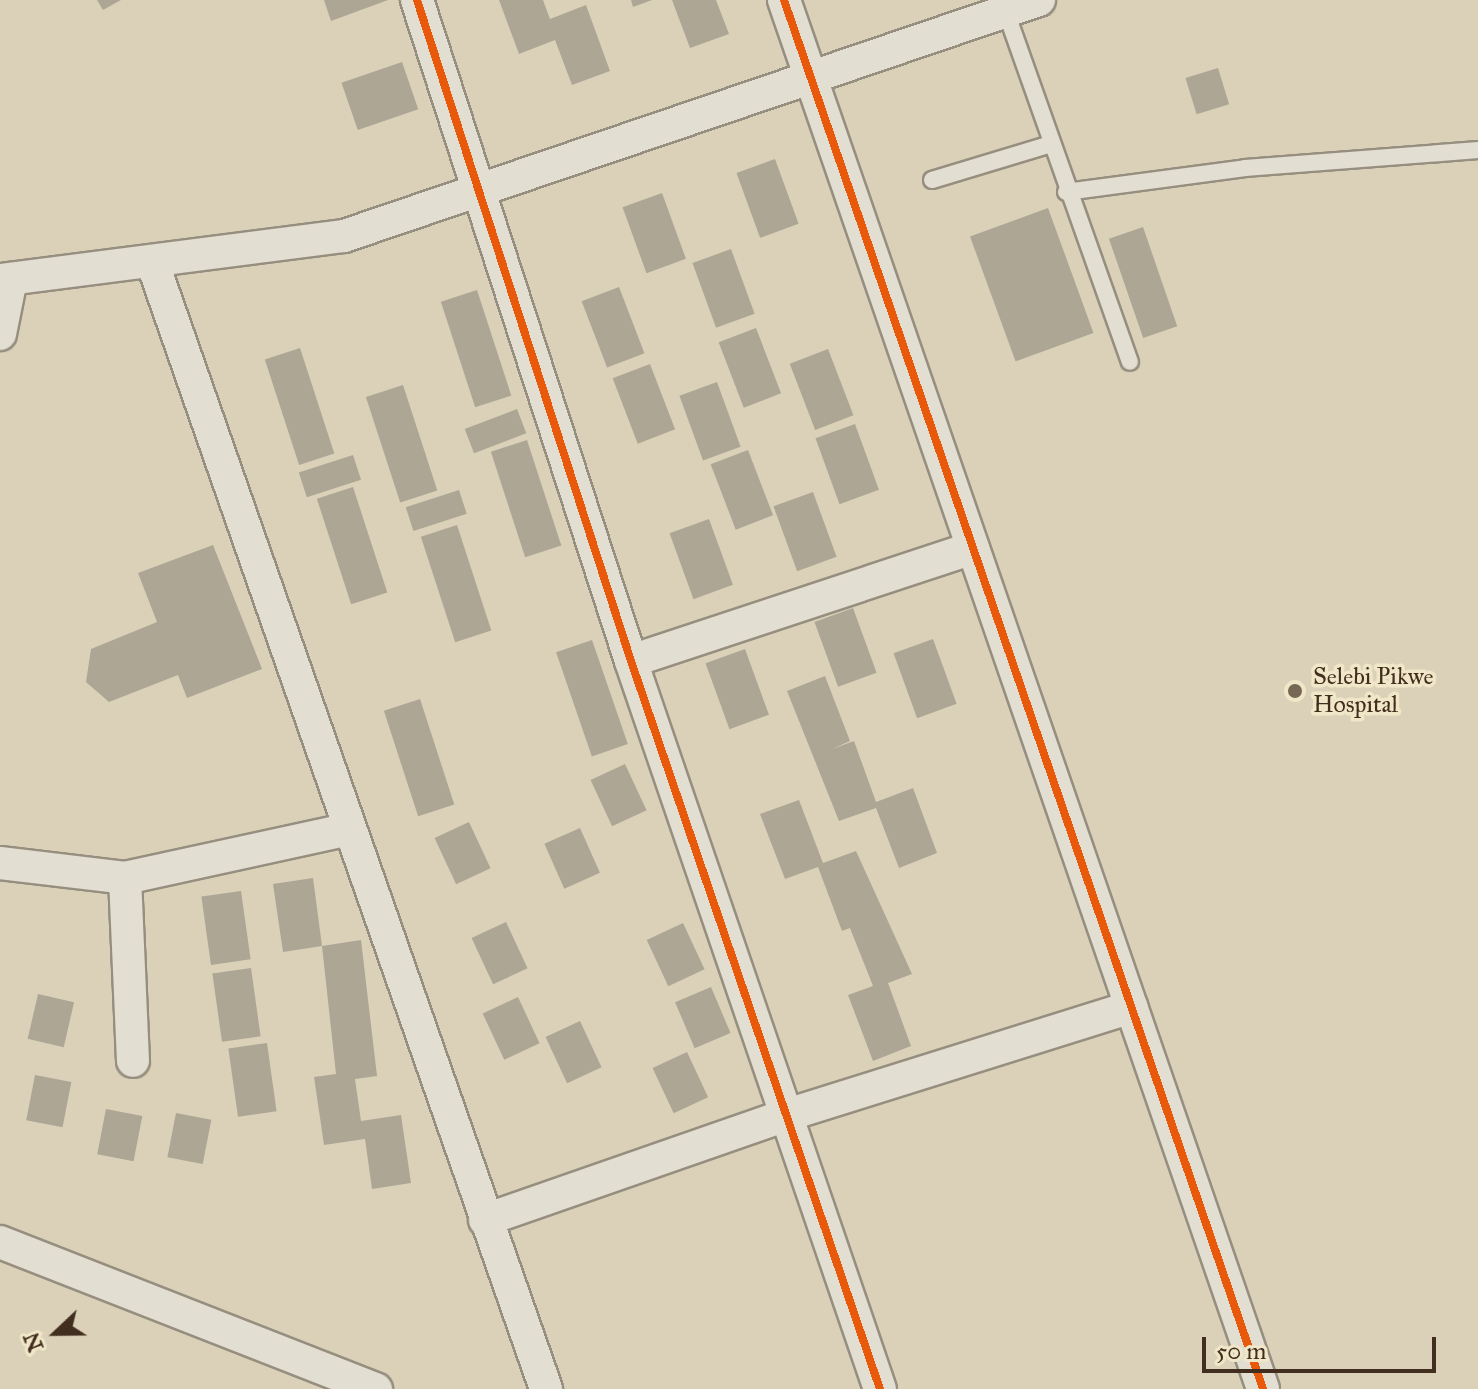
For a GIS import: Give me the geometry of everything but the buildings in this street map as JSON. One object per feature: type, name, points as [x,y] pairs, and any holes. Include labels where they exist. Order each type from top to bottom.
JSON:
[{"type":"street","points":[[417,0],[631,661],[880,1389]]},
{"type":"street","points":[[784,0],[1263,1389]]},
{"type":"street","points":[[0,334],[6,279],[153,264],[344,236],[479,195],[810,77],[1039,0]]},
{"type":"street","points":[[153,264],[346,830],[546,1389]]},
{"type":"street","points":[[631,661],[973,548]]},
{"type":"street","points":[[0,863],[125,878],[346,830]]},
{"type":"street","points":[[125,878],[133,1061]]},
{"type":"street","points":[[485,1220],[787,1115],[1131,1007]]},
{"type":"street","points":[[0,1242],[376,1389]]},
{"type":"lane","points":[[1006,12],[1048,145],[1130,362]]},
{"type":"lane","points":[[932,180],[1048,145]]},
{"type":"lane","points":[[1066,192],[1478,150]]},
{"type":"cycle path","points":[[417,0],[631,661],[880,1389]]},
{"type":"cycle path","points":[[784,0],[1263,1389]]},
{"type":"place","name":"Selebi Pikwe Hospital","points":[[1295,691]]}]
